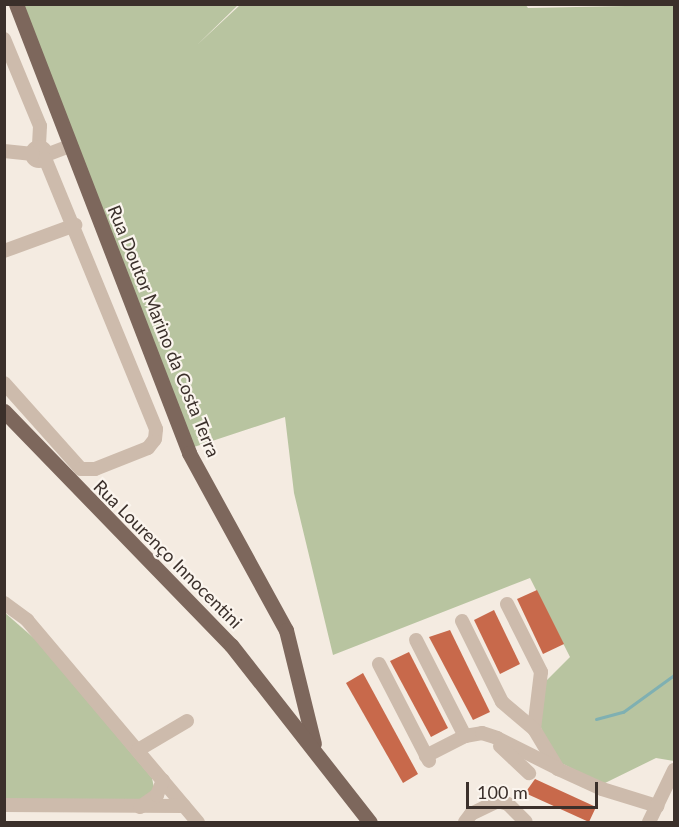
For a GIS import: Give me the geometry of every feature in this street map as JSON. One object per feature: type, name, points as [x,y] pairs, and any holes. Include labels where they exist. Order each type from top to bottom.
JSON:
[{"type":"main road","name":"Rua Doutor Marino da Costa Terra","points":[[16,4],[189,453],[286,630],[300,698],[314,744]]},
{"type":"main road","name":"Rua Lourenço Innocentini","points":[[7,419],[231,645],[370,822]]},
{"type":"main road","name":"Rua Doutor Marino da Costa Terra","points":[[298,729],[300,698]]},
{"type":"main road","name":"Rua Lourenço Innocentini","points":[[298,729],[314,744],[333,776]]},
{"type":"street","points":[[4,383],[76,466],[85,471],[148,448],[155,439],[156,429],[75,225],[41,154],[40,126],[5,43]]},
{"type":"street","points":[[4,151],[41,154],[70,146]]},
{"type":"street","points":[[4,251],[75,225]]},
{"type":"street","points":[[4,603],[27,620],[198,822]]},
{"type":"street","points":[[507,604],[541,672],[534,729]]},
{"type":"street","points":[[462,621],[502,702],[534,729],[558,769]]},
{"type":"street","points":[[416,640],[465,736]]},
{"type":"street","points":[[379,664],[427,759],[465,736],[482,733],[602,789],[657,806]]},
{"type":"street","points":[[138,750],[187,721]]},
{"type":"street","points":[[482,733],[529,773]]},
{"type":"street","points":[[649,822],[675,770]]},
{"type":"street","points":[[140,807],[154,799],[163,780]]},
{"type":"street","points":[[465,822],[471,814],[498,801],[508,804],[526,822]]},
{"type":"street","points":[[4,805],[184,806]]},
{"type":"green space","points":[[525,4],[528,8],[674,5],[674,761],[656,758],[603,784],[561,763],[544,740],[540,723],[545,682],[570,657],[530,578],[333,655],[294,493],[285,417],[194,447],[23,5],[238,5],[197,45],[240,5]]},
{"type":"green space","points":[[4,612],[36,640],[152,778],[154,788],[148,799],[5,801]]},
{"type":"building","points":[[537,590],[564,644],[543,654],[517,599]]},
{"type":"building","points":[[494,610],[520,664],[500,674],[474,620]]},
{"type":"building","points":[[450,630],[490,712],[473,720],[429,637]]},
{"type":"building","points":[[409,652],[448,728],[431,737],[390,661]]},
{"type":"building","points":[[363,673],[418,774],[403,783],[346,683]]},
{"type":"building","points":[[535,779],[596,807],[589,822],[525,793]]},
{"type":"waterway","points":[[596,719],[623,712],[674,675]]}]
